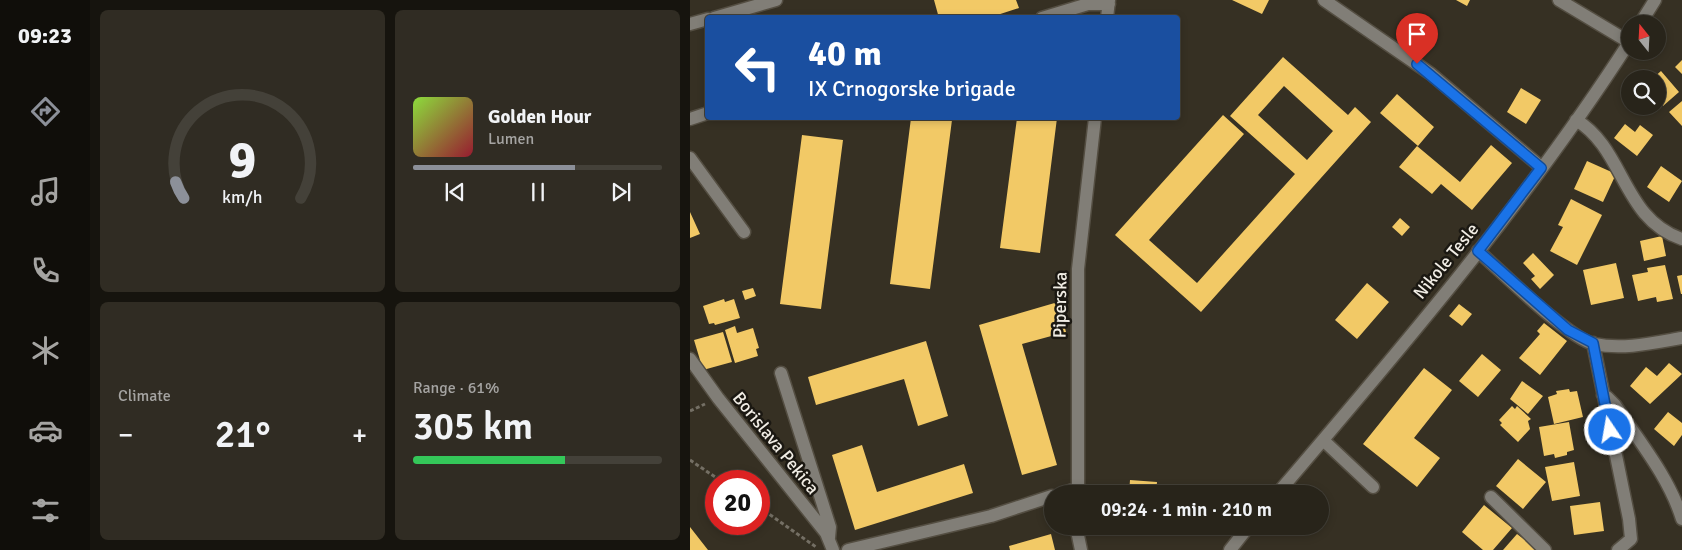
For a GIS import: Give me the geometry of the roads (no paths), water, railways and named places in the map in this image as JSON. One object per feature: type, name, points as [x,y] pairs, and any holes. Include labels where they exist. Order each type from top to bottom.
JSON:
[{"type":"street","points":[[724,15],[776,0]]},
{"type":"street","points":[[1324,0],[1431,74],[1541,168]]},
{"type":"street","points":[[1559,0],[1621,36]]},
{"type":"street","points":[[1645,15],[1654,0]]},
{"type":"street","points":[[1052,15],[1088,4],[1109,2],[1107,15]]},
{"type":"street","points":[[690,24],[705,20]]},
{"type":"street","name":"Nikole Tesle","points":[[1285,485],[1478,251],[1576,120],[1621,53]]},
{"type":"street","points":[[690,118],[705,115]]},
{"type":"street","name":"Piperska","points":[[1078,485],[1078,269],[1095,120]]},
{"type":"street","points":[[1576,120],[1599,137],[1621,179],[1646,216],[1665,232],[1682,238]]},
{"type":"street","points":[[690,158],[744,232]]},
{"type":"street","points":[[1478,251],[1568,330],[1593,343],[1623,346],[1682,338]]},
{"type":"street","points":[[1593,343],[1602,395],[1629,519],[1631,539],[1618,550]]},
{"type":"street","name":"Borislava Pekica","points":[[690,359],[831,544]]},
{"type":"street","points":[[781,373],[830,527],[831,544]]},
{"type":"street","points":[[1602,395],[1615,405],[1661,474],[1677,504],[1682,519]]},
{"type":"street","points":[[1323,440],[1373,487]]},
{"type":"street","points":[[1491,497],[1545,550]]},
{"type":"street","points":[[848,550],[991,516],[1044,499]]},
{"type":"street","points":[[1078,535],[1081,550]]},
{"type":"street","points":[[1230,550],[1242,535]]}]
